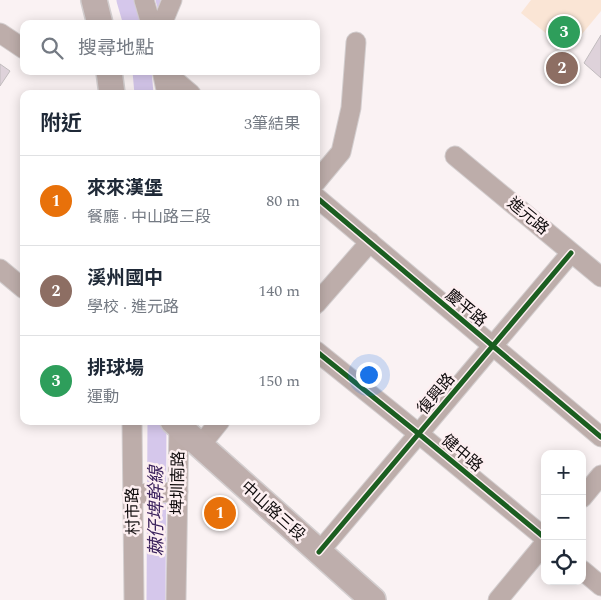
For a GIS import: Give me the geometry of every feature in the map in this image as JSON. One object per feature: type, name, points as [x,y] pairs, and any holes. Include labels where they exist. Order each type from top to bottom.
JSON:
[{"type":"main road","points":[[94,0],[99,20]]},
{"type":"main road","points":[[110,75],[112,90]]},
{"type":"main road","name":"中山路三段","points":[[179,425],[200,446],[373,600]]},
{"type":"street","points":[[144,0],[150,20]]},
{"type":"street","points":[[164,20],[172,0]]},
{"type":"street","points":[[0,33],[20,46]]},
{"type":"street","points":[[320,177],[341,152],[351,108],[356,42]]},
{"type":"street","points":[[164,75],[166,90]]},
{"type":"street","points":[[168,75],[186,90]]},
{"type":"street","name":"進元路","points":[[455,156],[601,277]]},
{"type":"street","name":"慶平路","points":[[320,200],[601,437]]},
{"type":"street","points":[[320,299],[370,242]]},
{"type":"street","name":"復興路","points":[[319,552],[572,253]]},
{"type":"street","points":[[0,269],[20,286]]},
{"type":"street","name":"健中路","points":[[320,354],[541,535]]},
{"type":"street","name":"村市路","points":[[132,425],[134,600]]},
{"type":"street","name":"埤圳南路","points":[[176,600],[177,425]]},
{"type":"street","points":[[200,446],[217,425]]},
{"type":"street","points":[[584,495],[601,475]]},
{"type":"street","points":[[132,494],[178,492]]},
{"type":"street","points":[[498,600],[541,548]]},
{"type":"street","points":[[586,573],[601,586]]},
{"type":"shaded area","points":[[531,0],[601,0],[601,11],[568,51],[521,13]]},
{"type":"building","points":[[601,35],[601,78],[584,63]]},
{"type":"building","points":[[0,64],[10,71],[0,86]]},
{"type":"waterway","name":"棘仔埤幹線","points":[[126,0],[132,20]]},
{"type":"waterway","points":[[158,0],[161,11]]},
{"type":"waterway","name":"棘仔埤幹線","points":[[142,75],[144,90]]},
{"type":"waterway","name":"棘仔埤幹線","points":[[156,600],[157,425]]},
{"type":"cycle path","points":[[320,200],[601,437]]},
{"type":"cycle path","points":[[319,552],[571,253]]},
{"type":"cycle path","points":[[320,354],[541,535]]},
{"type":"place","name":"排球場","points":[[564,32]]},
{"type":"place","name":"溪州國中","points":[[562,68]]},
{"type":"place","name":"來來漢堡","points":[[220,513]]}]
